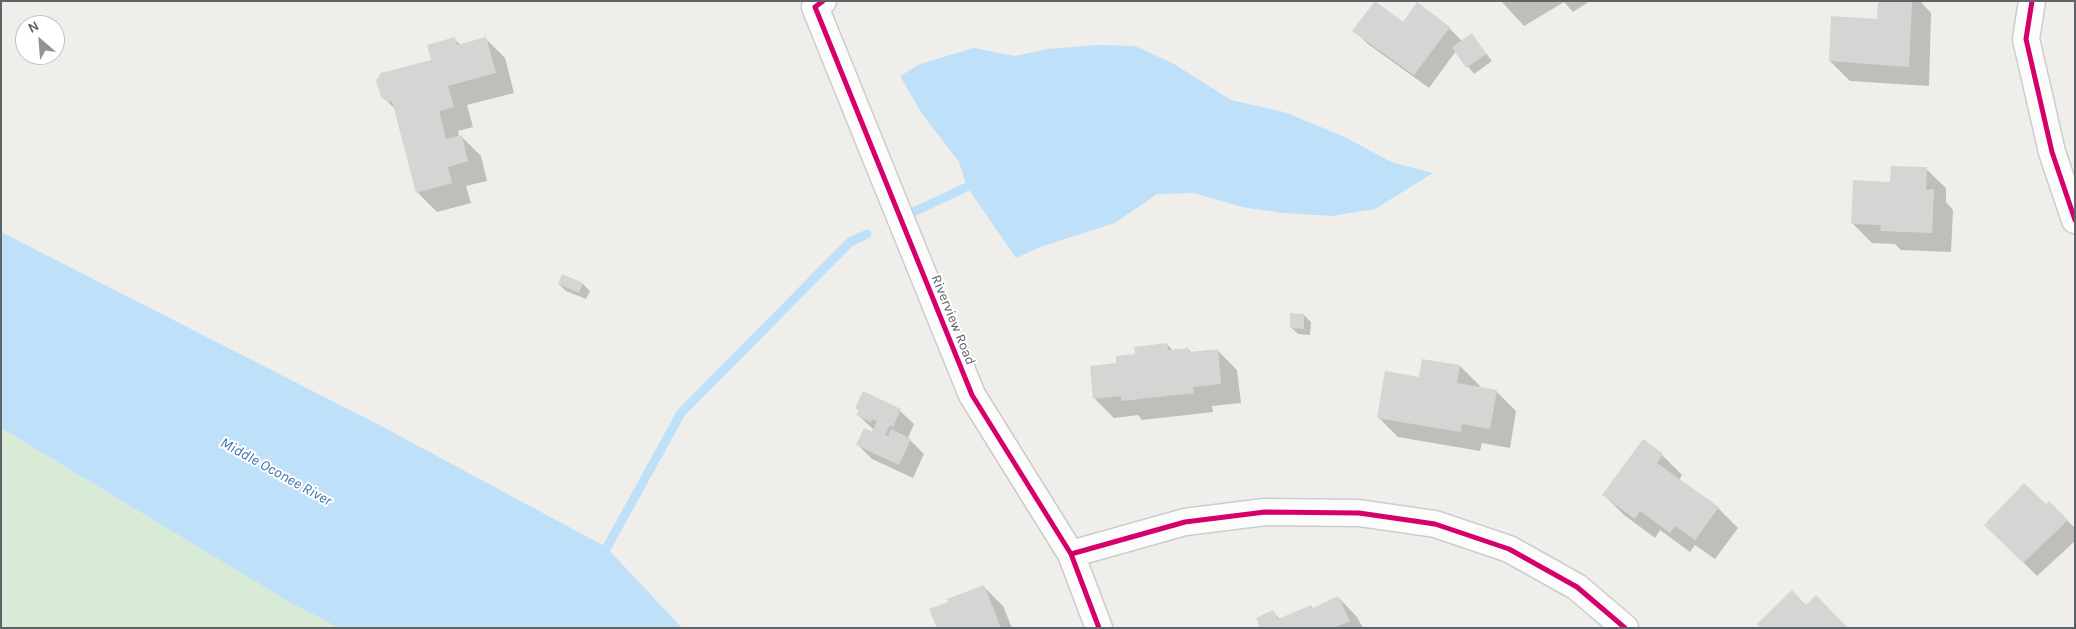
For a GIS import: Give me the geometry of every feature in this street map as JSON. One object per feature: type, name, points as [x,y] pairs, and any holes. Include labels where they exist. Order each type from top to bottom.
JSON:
[{"type":"street","points":[[2032,1],[2026,40],[2052,152],[2075,220]]},
{"type":"street","name":"Riverview Road","points":[[819,4],[972,395],[1071,554],[1099,628]]},
{"type":"street","points":[[1071,554],[1185,522],[1265,512],[1359,513],[1435,524],[1509,549],[1577,587],[1625,628]]},
{"type":"green space","points":[[1,428],[291,603],[339,628],[1,628]]},
{"type":"water","points":[[1098,45],[1135,46],[1174,64],[1231,100],[1284,112],[1345,137],[1391,162],[1433,173],[1375,209],[1332,216],[1283,213],[1242,207],[1194,193],[1157,194],[1115,223],[1040,247],[1016,258],[967,187],[959,162],[922,114],[900,76],[920,64],[974,48],[1014,56],[1048,49]]},
{"type":"water","name":"Middle Oconee River","points":[[1,232],[383,427],[606,547],[682,628],[339,628],[291,603],[1,428]]},
{"type":"building","points":[[1375,1],[1403,22],[1417,2],[1450,27],[1414,75],[1352,31]]},
{"type":"building","points":[[1878,1],[1912,1],[1909,67],[1829,61],[1831,16],[1877,19]]},
{"type":"building","points":[[1472,33],[1486,54],[1466,68],[1452,47]]},
{"type":"building","points":[[455,37],[457,45],[486,37],[496,73],[448,86],[454,107],[439,111],[446,139],[462,135],[468,161],[448,167],[452,183],[416,193],[392,101],[388,102],[381,97],[376,81],[381,73],[431,60],[427,45]]},
{"type":"building","points":[[1891,166],[1927,167],[1926,190],[1934,189],[1932,233],[1880,231],[1881,225],[1851,224],[1853,180],[1890,182]]},
{"type":"building","points":[[562,274],[583,283],[579,293],[558,284]]},
{"type":"building","points":[[1290,313],[1304,314],[1304,329],[1290,328]]},
{"type":"building","points":[[1167,343],[1168,350],[1188,348],[1189,352],[1218,349],[1221,384],[1193,387],[1194,393],[1121,401],[1121,396],[1093,399],[1090,366],[1116,363],[1116,356],[1135,354],[1134,347]]},
{"type":"building","points":[[1422,359],[1460,365],[1457,383],[1497,390],[1490,429],[1462,424],[1461,432],[1377,418],[1385,371],[1419,377]]},
{"type":"building","points":[[863,391],[901,409],[893,427],[890,425],[885,435],[888,436],[891,429],[911,439],[899,465],[856,445],[864,428],[872,432],[877,421],[872,419],[871,422],[856,415],[859,410],[855,408]]},
{"type":"building","points":[[1643,439],[1663,454],[1657,463],[1719,507],[1695,540],[1675,526],[1670,533],[1640,511],[1635,519],[1602,495]]},
{"type":"building","points":[[2024,483],[2046,504],[2049,501],[2068,520],[2023,563],[1984,525]]},
{"type":"building","points":[[984,585],[1001,628],[937,628],[929,609],[948,602],[947,599]]},
{"type":"building","points":[[1792,590],[1806,605],[1816,595],[1848,628],[1761,628],[1757,624]]},
{"type":"building","points":[[1338,596],[1350,621],[1334,628],[1260,628],[1256,618],[1273,610],[1278,619],[1311,605],[1313,608]]},
{"type":"waterway","points":[[911,213],[967,187]]},
{"type":"waterway","points":[[601,558],[681,413],[850,242],[867,234]]},
{"type":"cycle path","points":[[823,1],[815,7],[972,395],[1071,554],[1099,628]]},
{"type":"cycle path","points":[[2032,1],[2026,39],[2052,152],[2075,220]]},
{"type":"cycle path","points":[[1071,554],[1185,522],[1265,512],[1359,513],[1435,524],[1509,549],[1577,587],[1625,628]]}]
